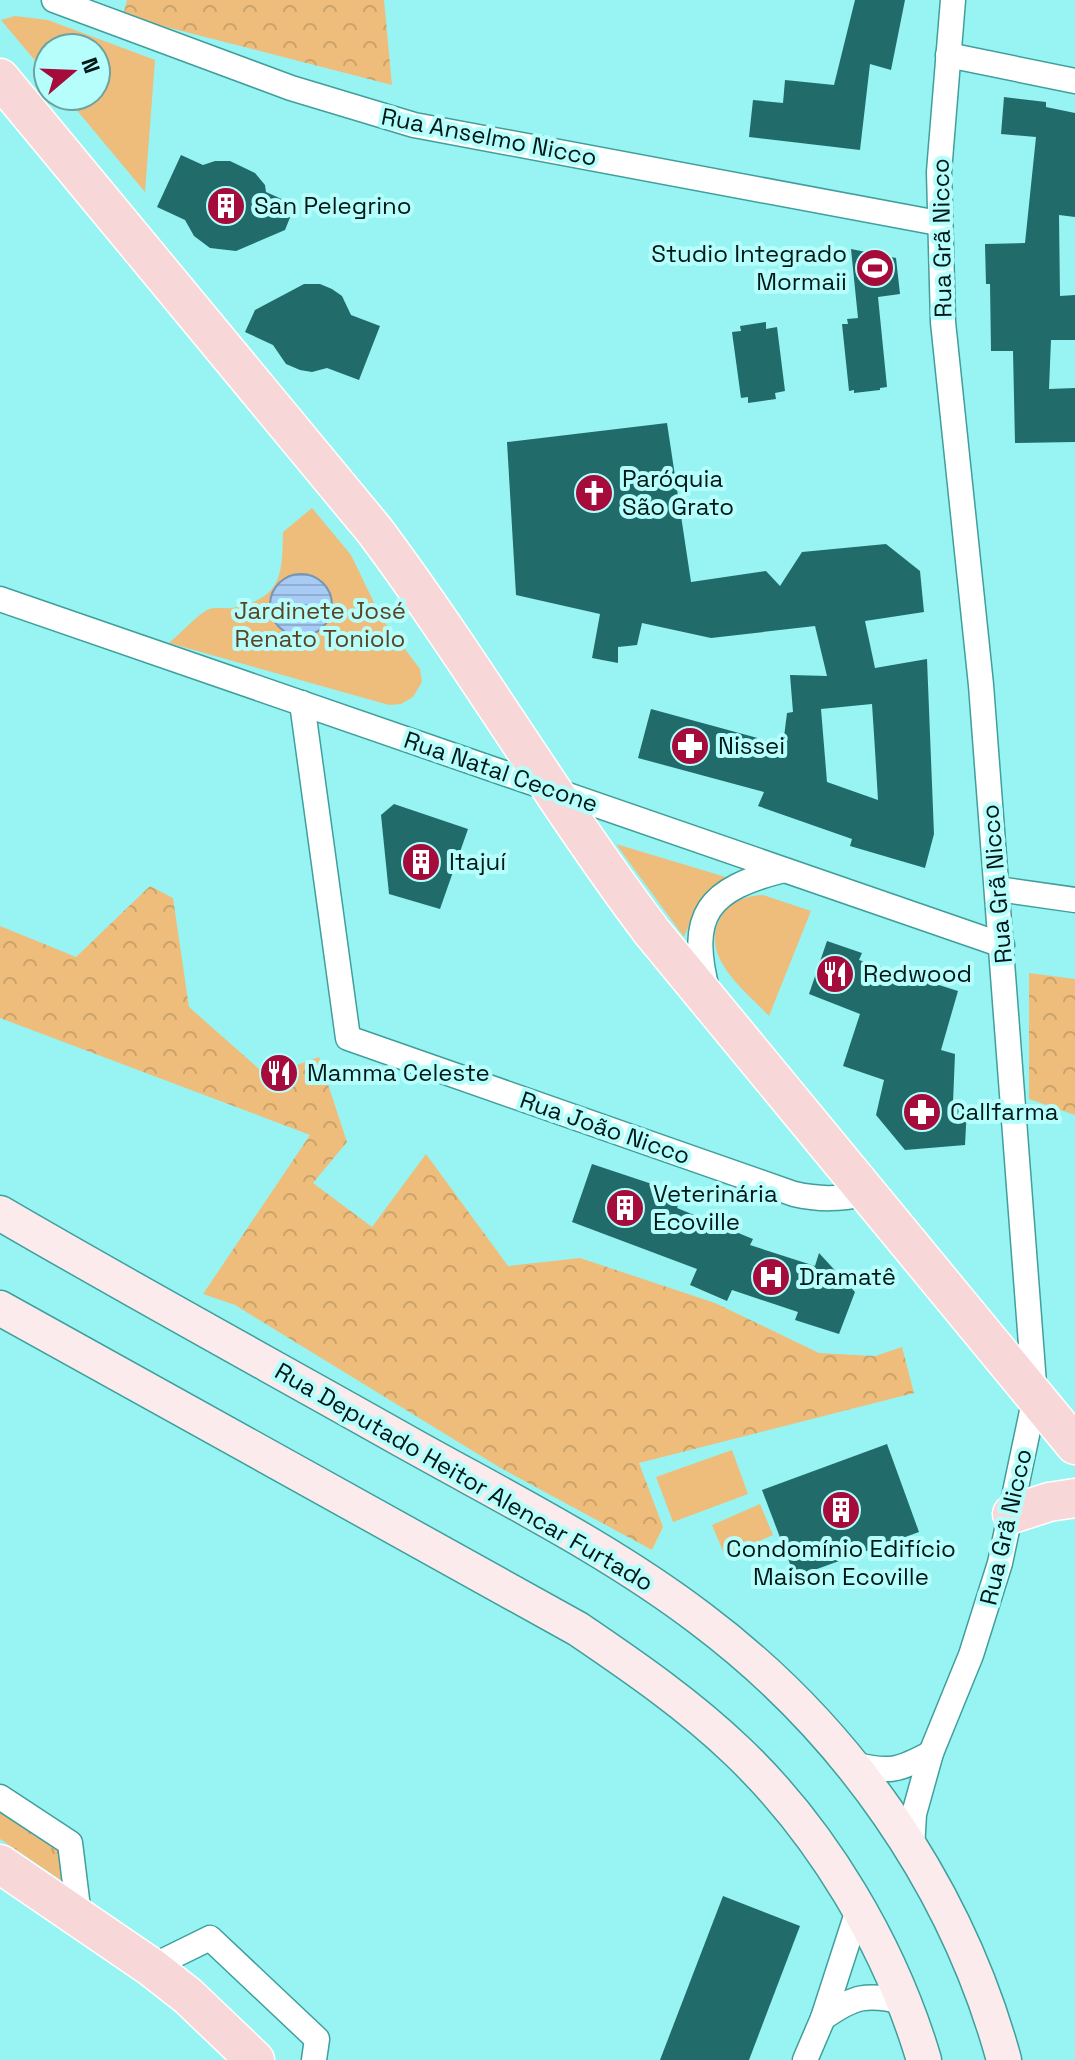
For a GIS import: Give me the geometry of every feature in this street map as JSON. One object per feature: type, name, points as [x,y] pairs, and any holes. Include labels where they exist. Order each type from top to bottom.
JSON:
[{"type":"main road","points":[[0,78],[375,531],[449,635],[611,878],[713,1009],[1075,1445]]},
{"type":"main road","points":[[1012,1514],[1049,1502],[1075,1498]]},
{"type":"main road","points":[[0,1864],[151,1967],[188,1996],[255,2060]]},
{"type":"street","name":"Rua Anselmo Nicco","points":[[54,0],[315,96],[414,125],[938,223]]},
{"type":"street","name":"Rua Grã Nicco","points":[[912,1849],[914,1814],[931,1753],[987,1611],[1012,1514],[1035,1397],[998,889],[981,685],[950,403],[938,223],[941,126],[953,0]]},
{"type":"street","points":[[948,55],[1075,81]]},
{"type":"street","name":"Rua Natal Cecone","points":[[0,599],[1002,945]]},
{"type":"street","name":"Rua João Nicco","points":[[302,703],[348,1038],[794,1194],[814,1199],[865,1194]]},
{"type":"street","points":[[713,1009],[700,952],[701,929],[706,912],[733,887],[784,870]]},
{"type":"street","points":[[998,889],[1075,900]]},
{"type":"street","name":"Rua Deputado Heitor Alencar Furtado","points":[[0,1213],[605,1554],[702,1619],[756,1664],[852,1764],[912,1849],[957,1932],[1004,2060]]},
{"type":"street","points":[[0,1308],[578,1629],[704,1721],[773,1788],[833,1868],[858,1910],[904,2002],[924,2060]]},
{"type":"street","points":[[852,1764],[880,1771],[897,1769],[931,1753]]},
{"type":"street","points":[[0,1797],[70,1843],[79,1916]]},
{"type":"street","points":[[805,2060],[823,2018],[858,1910]]},
{"type":"street","points":[[151,1967],[210,1938],[317,2039],[314,2060]]},
{"type":"street","points":[[823,2018],[843,2003],[861,1997],[882,1997],[904,2002]]},
{"type":"green space","points":[[127,0],[384,0],[392,85],[123,16]]},
{"type":"green space","points":[[15,16],[48,20],[80,32],[32,32],[32,57],[1,20]]},
{"type":"green space","points":[[112,44],[155,60],[145,192],[78,112],[112,112]]},
{"type":"green space","name":"Jardinete José Renato Toniolo","points":[[312,508],[351,555],[382,619],[420,669],[422,682],[413,697],[401,704],[389,705],[169,643],[207,610],[252,603],[272,589],[280,571],[283,532]]},
{"type":"green space","points":[[616,844],[729,878],[701,903],[684,937]]},
{"type":"green space","points":[[150,886],[173,898],[189,1007],[267,1076],[319,1057],[347,1142],[313,1183],[372,1227],[426,1154],[508,1266],[580,1258],[715,1303],[819,1353],[875,1356],[902,1347],[914,1393],[639,1463],[663,1527],[652,1550],[499,1467],[235,1305],[203,1294],[310,1135],[0,1018],[0,926],[76,957]]},
{"type":"green space","points":[[763,895],[811,911],[769,1016],[727,971],[715,945],[715,931],[729,907],[745,898]]},
{"type":"green space","points":[[1029,973],[1075,979],[1075,1115],[1029,1099]]},
{"type":"green space","points":[[732,1450],[748,1494],[673,1522],[656,1477]]},
{"type":"green space","points":[[760,1504],[773,1535],[725,1556],[712,1525]]},
{"type":"green space","points":[[0,1811],[69,1856],[71,1887],[0,1839]]},
{"type":"water","points":[[301,574],[313,576],[323,583],[330,593],[330,617],[323,627],[313,634],[301,636],[289,634],[279,627],[272,617],[270,605],[272,593],[279,583],[289,576]]},
{"type":"building","points":[[855,0],[905,0],[891,70],[870,64],[860,150],[749,137],[753,100],[783,103],[785,80],[834,85]]},
{"type":"building","points":[[1004,97],[1046,102],[1046,107],[1075,113],[1075,217],[1059,215],[1060,296],[1075,295],[1075,340],[1051,340],[1049,389],[1075,388],[1075,442],[1015,443],[1013,351],[991,351],[990,284],[986,284],[985,244],[1025,243],[1036,137],[1001,134]]},
{"type":"building","name":"San Pelegrino","points":[[181,155],[203,165],[230,161],[255,173],[265,185],[266,192],[295,205],[285,230],[236,251],[210,248],[194,236],[185,220],[157,207]]},
{"type":"building","points":[[851,249],[896,258],[900,294],[878,297],[887,387],[854,393],[854,390],[849,391],[842,324],[848,324],[847,319],[858,318]]},
{"type":"building","name":"San Pelegrino","points":[[304,284],[320,284],[332,289],[342,296],[351,315],[380,326],[359,380],[327,368],[312,372],[300,370],[286,364],[273,345],[245,332],[255,310]]},
{"type":"building","points":[[766,322],[766,329],[777,327],[785,391],[775,393],[776,399],[748,403],[748,397],[741,398],[732,332],[741,331],[740,326]]},
{"type":"building","points":[[667,423],[691,582],[766,571],[780,586],[802,552],[886,544],[920,571],[924,612],[865,621],[875,668],[927,659],[934,834],[925,868],[850,846],[852,839],[758,806],[764,792],[638,758],[651,709],[783,745],[787,713],[793,712],[790,675],[827,676],[815,626],[711,638],[642,623],[637,645],[618,647],[618,663],[592,658],[600,614],[516,595],[507,442]],"holes":[[[872,704],[878,800],[827,782],[821,709]]]},
{"type":"building","name":"Itajuí","points":[[394,804],[468,829],[440,909],[389,894],[381,815]]},
{"type":"building","points":[[827,941],[862,953],[859,960],[958,991],[941,1050],[955,1054],[953,1103],[967,1108],[965,1145],[905,1150],[876,1115],[884,1080],[843,1066],[860,1014],[809,994]]},
{"type":"building","points":[[592,1164],[682,1194],[677,1208],[753,1239],[750,1245],[815,1266],[819,1253],[855,1292],[839,1334],[795,1320],[798,1312],[732,1290],[727,1301],[690,1285],[697,1269],[572,1222]]},
{"type":"building","name":"Condomínio Edifício Maison Ecoville","points":[[887,1444],[919,1532],[795,1577],[762,1490]]},
{"type":"building","points":[[723,1896],[800,1926],[749,2060],[660,2060]]},
{"type":"place","name":"San Pelegrino","points":[[226,206]]},
{"type":"place","name":"Studio Integrado Mormaii","points":[[875,268]]},
{"type":"place","name":"Paróquia São Grato","points":[[594,493]]},
{"type":"place","name":"Nissei","points":[[690,746]]},
{"type":"place","name":"Itajuí","points":[[421,862]]},
{"type":"place","name":"Redwood","points":[[835,974]]},
{"type":"place","name":"Mamma Celeste","points":[[279,1073]]},
{"type":"place","name":"Callfarma","points":[[922,1112]]},
{"type":"place","name":"Veterinária Ecoville","points":[[625,1208]]},
{"type":"place","name":"Dramatê","points":[[771,1277]]},
{"type":"place","name":"Condomínio Edifício Maison Ecoville","points":[[841,1510]]}]
